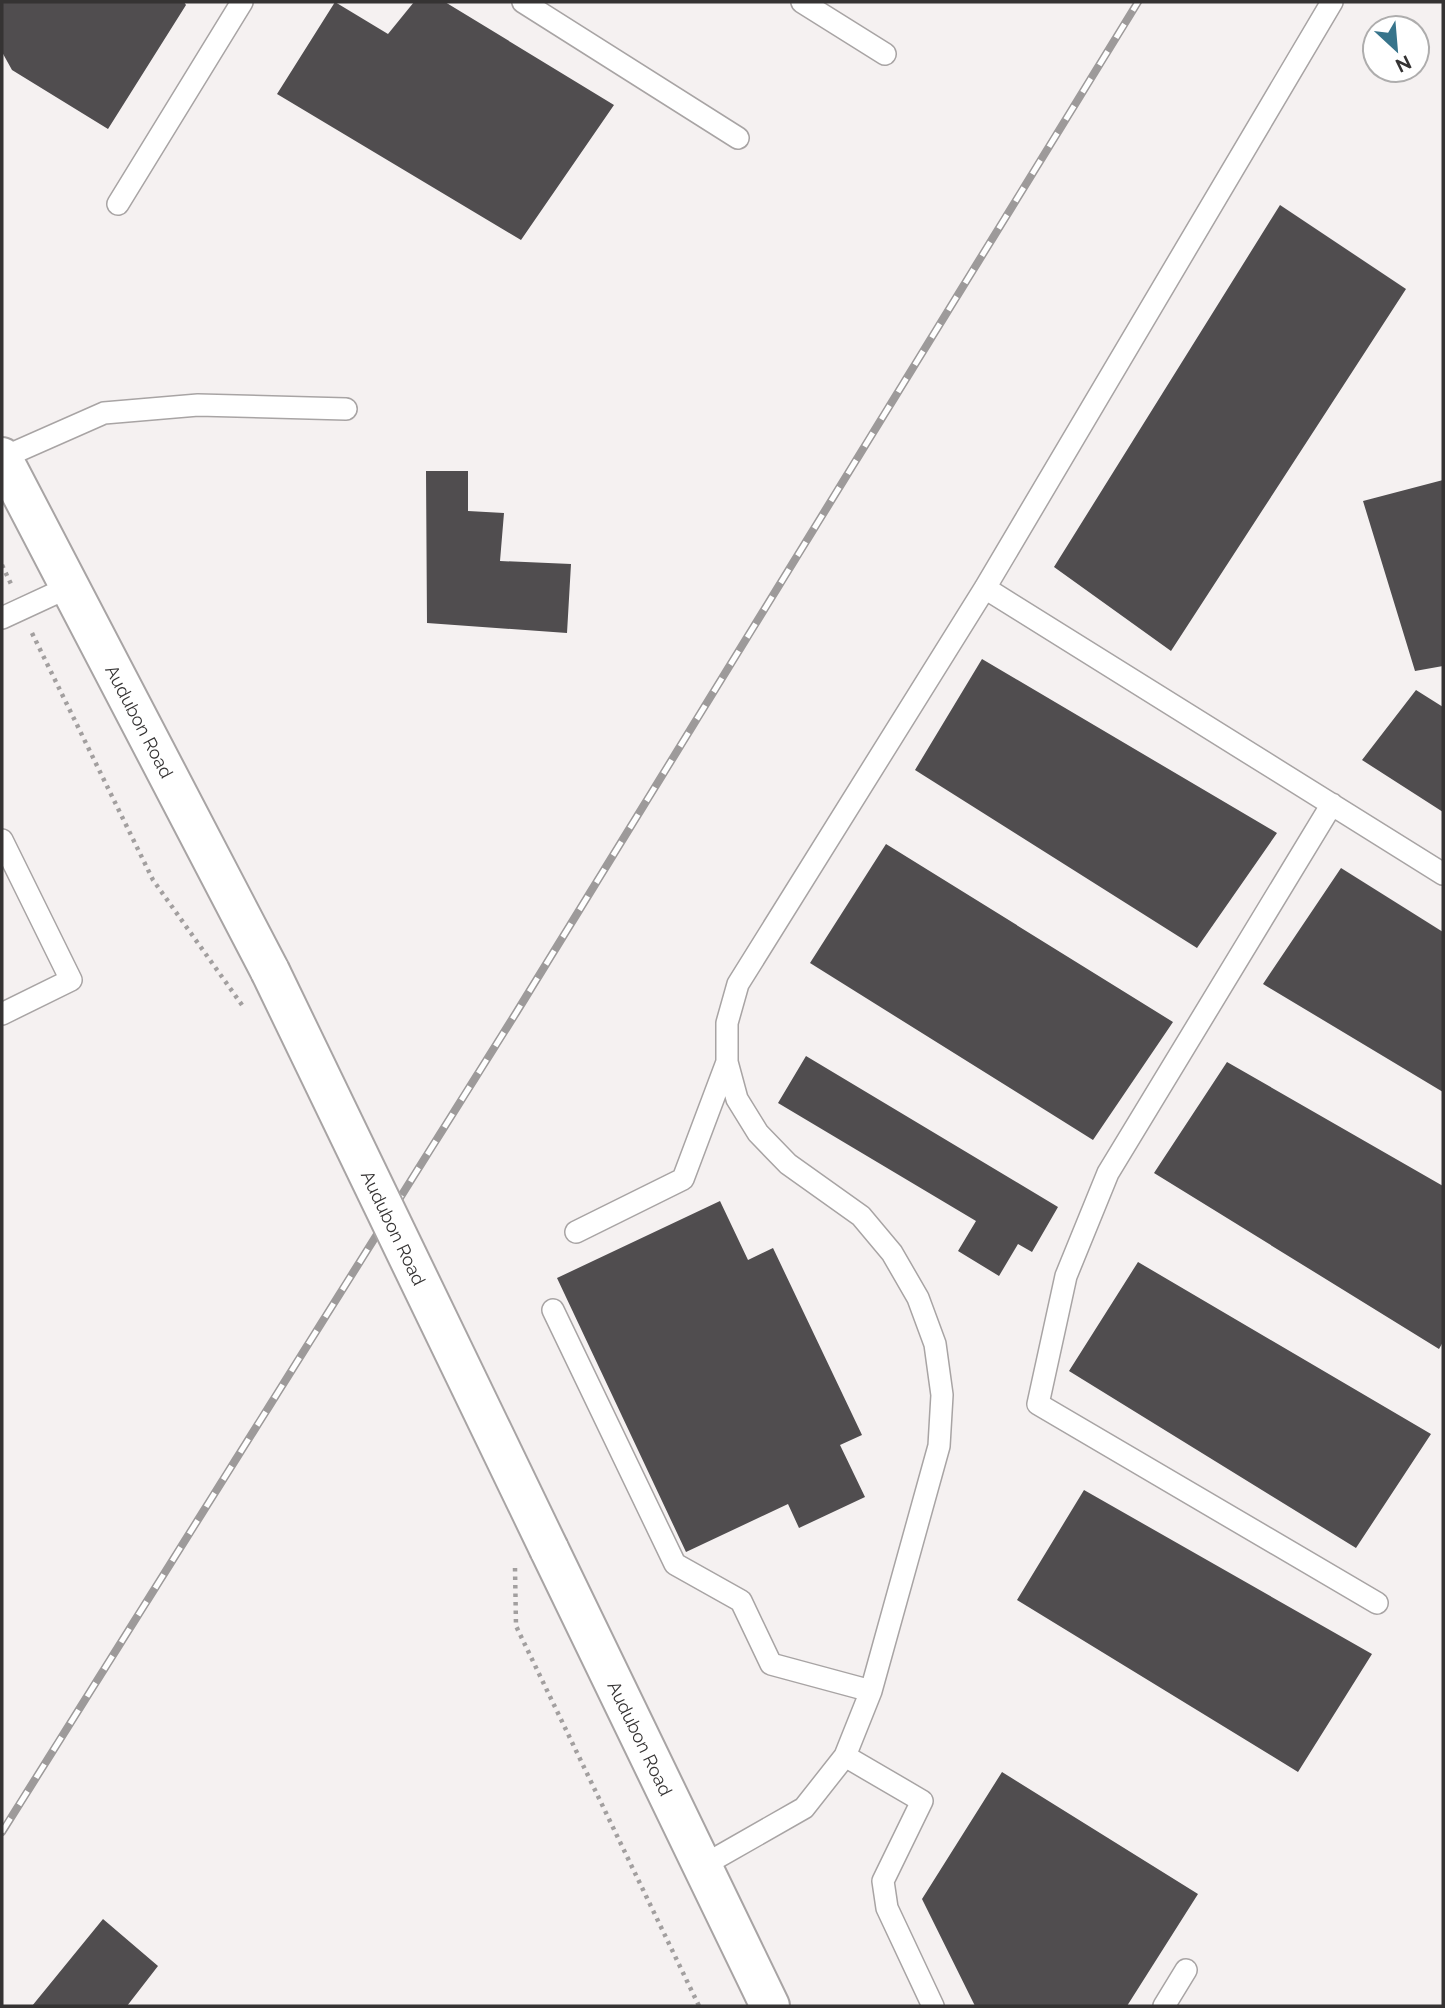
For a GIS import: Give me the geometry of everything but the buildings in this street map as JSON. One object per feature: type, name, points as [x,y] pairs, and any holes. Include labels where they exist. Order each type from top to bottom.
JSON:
[{"type":"street","name":"Audubon Road","points":[[2,457],[270,971],[770,2006]]},
{"type":"lane","points":[[118,204],[242,2]]},
{"type":"lane","points":[[523,2],[738,138]]},
{"type":"lane","points":[[802,2],[885,54]]},
{"type":"lane","points":[[704,1865],[804,1808],[845,1756],[871,1691],[939,1446],[942,1395],[935,1344],[918,1298],[892,1253],[861,1216],[788,1164],[758,1133],[737,1099],[727,1062],[727,1023],[738,984],[985,587],[1332,2]]},
{"type":"lane","points":[[2,457],[104,413],[198,405],[346,409]]},
{"type":"lane","points":[[11,613],[69,587]]},
{"type":"lane","points":[[985,587],[1443,874]]},
{"type":"lane","points":[[1332,804],[1108,1173],[1066,1276],[1038,1404],[1377,1603]]},
{"type":"lane","points":[[2,839],[71,980],[2,1014]]},
{"type":"lane","points":[[576,1232],[683,1179],[727,1062]]},
{"type":"lane","points":[[553,1310],[675,1564],[741,1601],[771,1664],[871,1691]]},
{"type":"lane","points":[[845,1756],[922,1801],[883,1881],[887,1908],[933,2006]]},
{"type":"lane","points":[[1164,2006],[1186,1970]]},
{"type":"path","points":[[2,565],[20,603],[11,613],[153,880],[246,1010]]},
{"type":"path","points":[[515,1564],[516,1626],[699,2006]]},
{"type":"railway","points":[[2,1832],[516,1013],[1138,2]]}]
